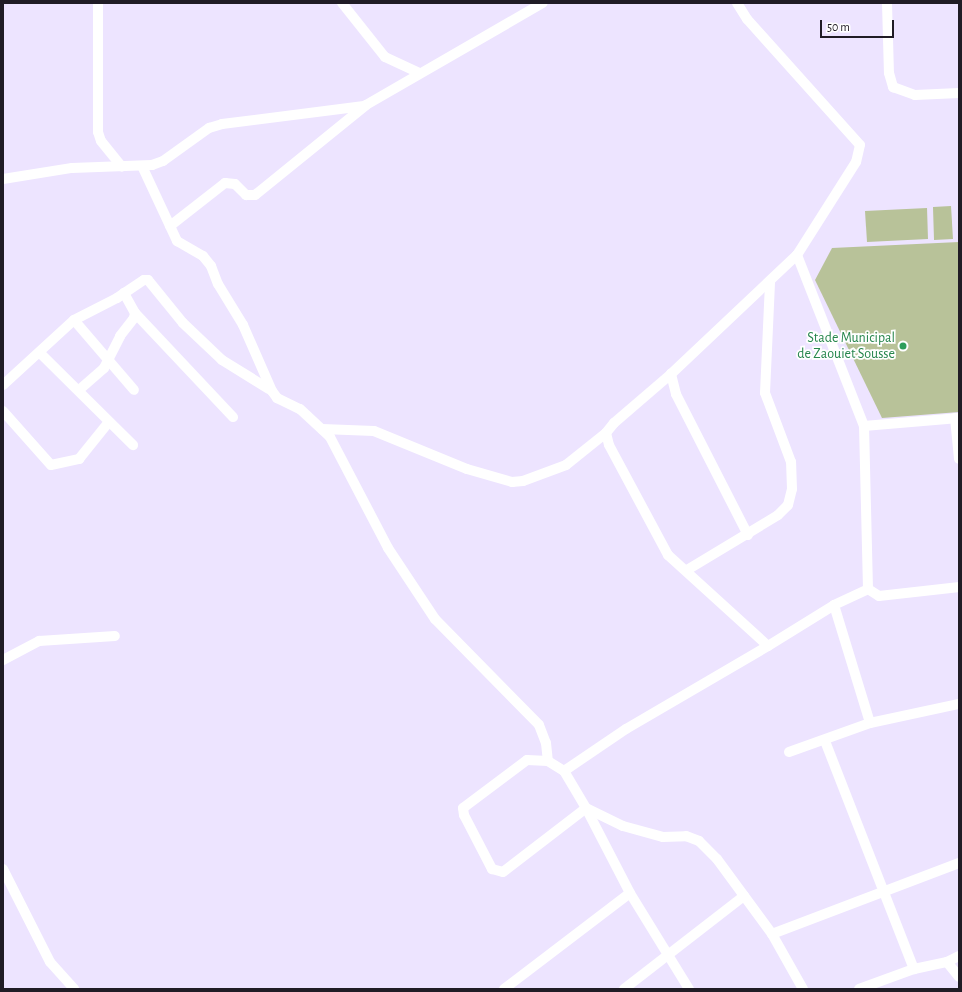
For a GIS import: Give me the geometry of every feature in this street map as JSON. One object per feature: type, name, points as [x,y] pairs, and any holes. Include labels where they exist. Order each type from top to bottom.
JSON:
[{"type":"street","points":[[98,3],[98,132],[101,141],[122,167]]},
{"type":"street","points":[[342,3],[386,57],[420,73]]},
{"type":"street","points":[[170,226],[224,183],[235,184],[250,196],[260,192],[366,105],[543,3]]},
{"type":"street","points":[[322,430],[374,431],[467,469],[512,482],[523,481],[566,465],[606,433],[672,374],[797,255],[856,162],[860,145],[747,19],[737,3]]},
{"type":"street","points":[[886,3],[889,73],[893,87],[915,95],[959,93]]},
{"type":"street","points":[[3,179],[72,168],[142,166],[163,161],[209,128],[222,124],[366,105]]},
{"type":"street","points":[[142,166],[180,245],[203,256],[211,266],[218,284],[243,325],[272,391],[277,398],[300,409],[336,445],[388,548],[435,619],[539,725],[546,742],[548,761]]},
{"type":"street","points":[[797,255],[864,426],[868,589]]},
{"type":"street","points":[[3,385],[40,353],[74,320],[148,280],[183,323],[222,360],[272,391]]},
{"type":"street","points":[[687,570],[778,516],[788,505],[792,489],[791,462],[765,393],[770,281]]},
{"type":"street","points":[[124,293],[135,313],[233,417]]},
{"type":"street","points":[[79,390],[109,360],[135,313]]},
{"type":"street","points":[[74,320],[134,390]]},
{"type":"street","points":[[40,353],[79,390],[108,423],[133,445]]},
{"type":"street","points":[[672,374],[676,394],[748,535]]},
{"type":"street","points":[[3,411],[51,465],[79,459],[108,423]]},
{"type":"street","points":[[864,426],[957,418],[959,459]]},
{"type":"street","points":[[606,433],[622,473],[660,543],[768,646]]},
{"type":"street","points":[[868,589],[879,596],[959,587]]},
{"type":"street","points":[[564,771],[626,728],[768,646],[834,605],[868,589]]},
{"type":"street","points":[[834,605],[870,723]]},
{"type":"street","points":[[3,660],[39,641],[115,636]]},
{"type":"street","points":[[789,752],[825,741],[870,723],[959,704]]},
{"type":"street","points":[[825,741],[914,969]]},
{"type":"street","points":[[586,808],[503,872],[492,869],[464,815],[463,808],[527,760],[548,761],[564,771],[586,808],[630,893],[668,958],[689,989]]},
{"type":"street","points":[[586,808],[623,826],[663,837],[686,836],[699,841],[744,896],[772,934],[803,989]]},
{"type":"street","points":[[772,934],[883,890],[959,863]]},
{"type":"street","points":[[3,869],[50,962],[74,989]]},
{"type":"street","points":[[504,989],[630,893]]},
{"type":"street","points":[[624,989],[668,958],[744,896]]},
{"type":"street","points":[[859,989],[914,969],[947,962],[959,956]]},
{"type":"street","points":[[947,962],[959,977]]},
{"type":"green space","points":[[951,206],[953,239],[934,240],[933,207]]},
{"type":"green space","points":[[927,208],[928,239],[867,242],[865,211]]},
{"type":"green space","name":"Stade Municipal de Zaouiet Sousse","points":[[959,242],[959,412],[882,418],[815,280],[832,248]]},
{"type":"place","name":"Stade Municipal de Zaouiet Sousse","points":[[903,346]]}]
